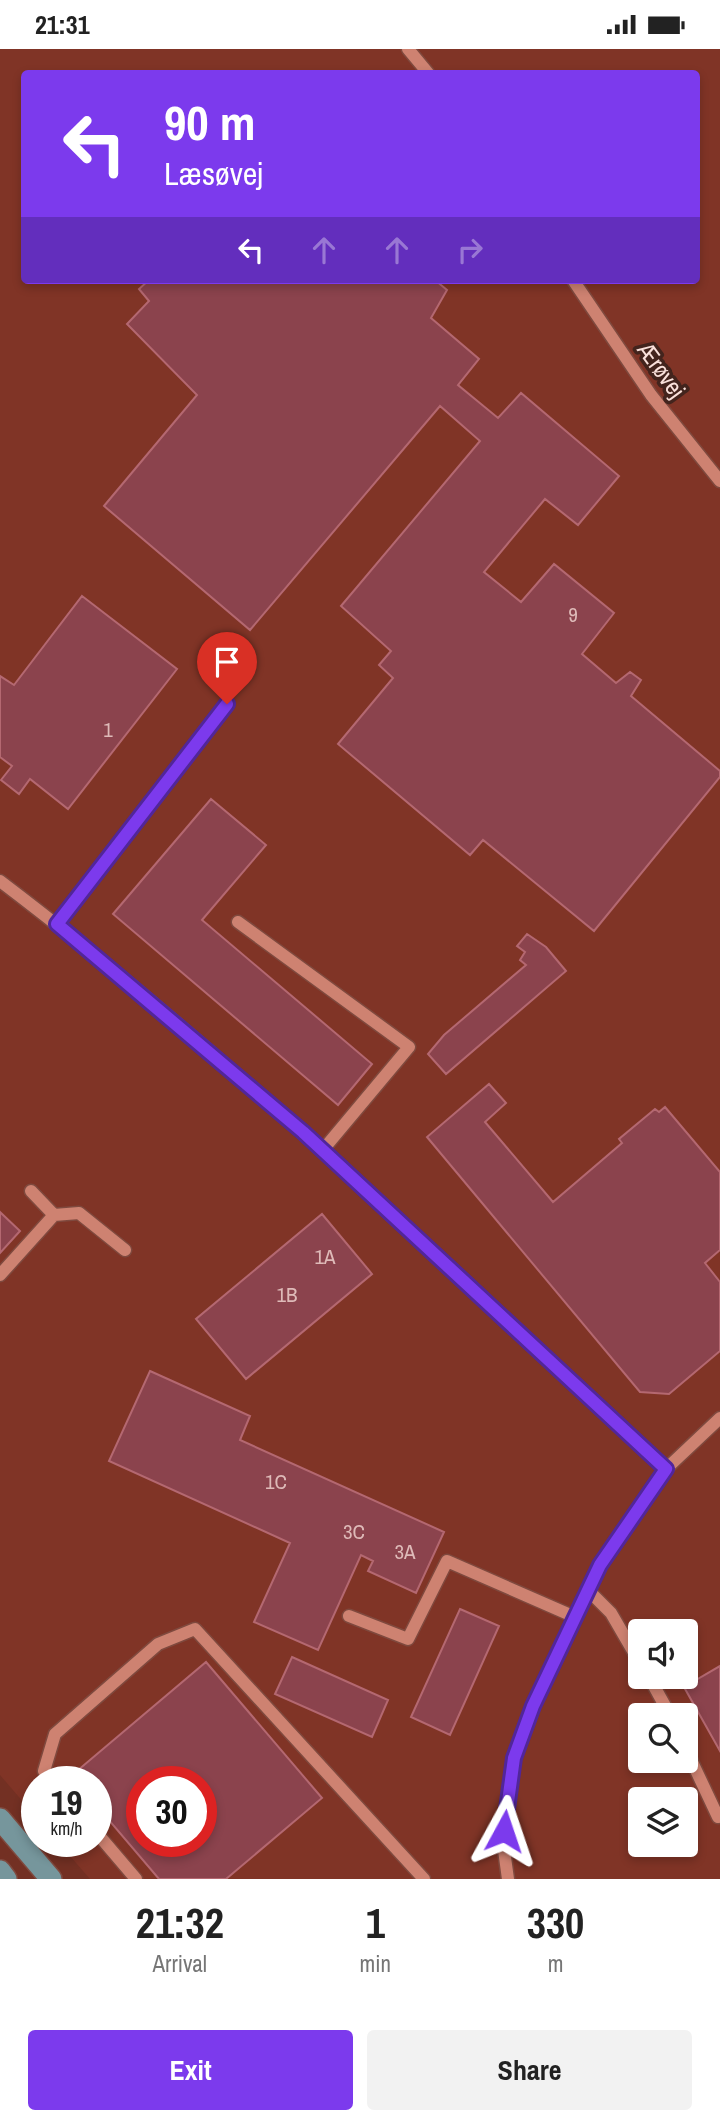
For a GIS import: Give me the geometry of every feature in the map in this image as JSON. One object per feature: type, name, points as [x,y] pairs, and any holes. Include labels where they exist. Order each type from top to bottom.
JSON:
[{"type":"main road","points":[[0,1819],[51,1879]]},
{"type":"main road","points":[[0,1871],[6,1879]]},
{"type":"street","points":[[408,49],[426,70]]},
{"type":"street","name":"Ærøvej","points":[[576,284],[651,394],[720,481]]},
{"type":"street","points":[[57,924],[227,704]]},
{"type":"street","points":[[0,881],[57,924],[323,1151],[666,1469]]},
{"type":"street","points":[[238,922],[409,1047],[323,1151]]},
{"type":"street","points":[[31,1191],[54,1215]]},
{"type":"street","points":[[0,1275],[54,1215],[79,1213],[125,1250]]},
{"type":"street","points":[[508,1879],[504,1850],[505,1811],[514,1758],[533,1706],[600,1565],[666,1469],[720,1418]]},
{"type":"street","points":[[349,1615],[408,1639],[447,1561],[575,1617]]},
{"type":"street","points":[[588,1590],[611,1613],[628,1642]]},
{"type":"street","points":[[45,1766],[55,1734],[158,1644],[195,1629],[424,1879]]},
{"type":"street","points":[[697,1773],[718,1817]]},
{"type":"street","points":[[112,1851],[136,1879]]},
{"type":"shaded area","points":[[0,49],[720,49],[720,1879],[90,1879],[71,1857],[112,1857],[112,1766],[21,1766],[21,1799],[0,1775]]},
{"type":"building","points":[[145,284],[440,284],[447,290],[431,318],[479,359],[458,385],[498,418],[521,393],[619,476],[578,525],[545,499],[484,572],[521,602],[554,564],[614,613],[582,654],[616,683],[630,672],[641,680],[631,696],[720,771],[720,777],[594,931],[483,840],[470,855],[338,744],[393,678],[379,665],[391,651],[341,606],[480,441],[440,406],[250,630],[104,506],[197,395],[127,324],[149,301],[139,289]]},
{"type":"building","points":[[82,596],[177,669],[68,809],[30,779],[19,794],[1,780],[12,766],[0,757],[0,676],[14,685]]},
{"type":"building","points":[[211,799],[266,845],[202,920],[372,1064],[338,1105],[113,914]]},
{"type":"building","points":[[527,934],[546,947],[566,971],[446,1074],[428,1054],[444,1035],[526,965],[520,960],[525,952],[517,946]]},
{"type":"building","points":[[489,1084],[506,1103],[485,1122],[553,1202],[622,1143],[619,1139],[655,1109],[659,1112],[665,1107],[720,1172],[720,1250],[705,1263],[720,1282],[720,1351],[669,1394],[640,1392],[427,1137]]},
{"type":"building","points":[[0,1212],[20,1231],[0,1253]]},
{"type":"building","points":[[322,1214],[372,1274],[246,1379],[196,1319]]},
{"type":"building","points":[[150,1371],[250,1416],[240,1440],[444,1532],[416,1593],[368,1571],[373,1561],[361,1555],[318,1650],[254,1622],[290,1543],[109,1461]]},
{"type":"building","points":[[460,1609],[499,1626],[450,1735],[411,1717]]},
{"type":"building","points":[[292,1657],[388,1700],[372,1737],[275,1694]]},
{"type":"building","points":[[206,1662],[322,1798],[226,1879],[159,1879],[140,1857],[217,1857],[217,1766],[126,1766],[126,1840],[112,1824],[112,1766],[83,1766]]},
{"type":"building","points":[[720,1666],[720,1751],[698,1712],[698,1703],[693,1703],[685,1689],[698,1689],[698,1679]]},
{"type":"route","points":[[227,704],[57,924],[303,1132],[666,1469],[600,1565],[533,1706],[514,1758],[504,1831]]}]
